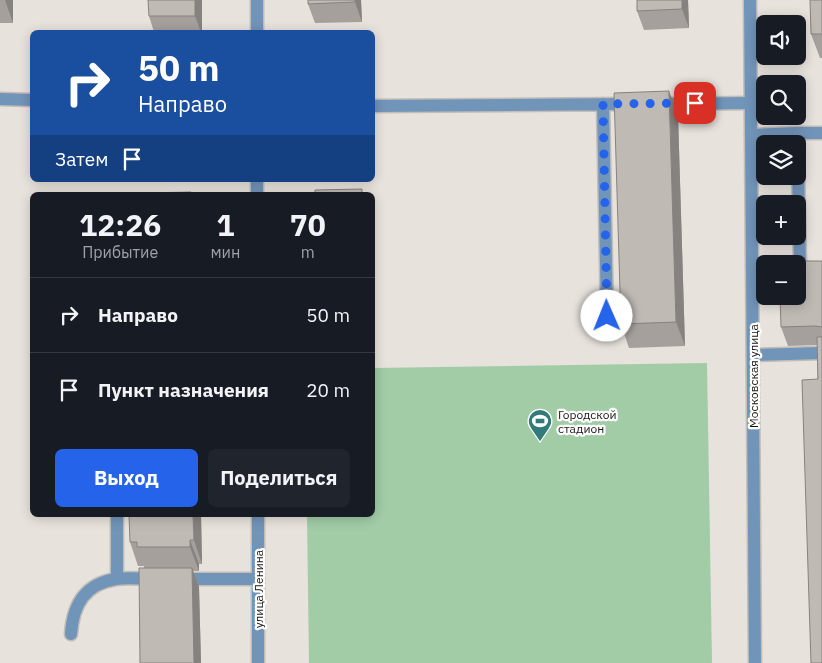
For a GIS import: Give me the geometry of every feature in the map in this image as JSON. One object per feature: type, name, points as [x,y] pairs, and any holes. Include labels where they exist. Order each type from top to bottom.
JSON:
[{"type":"street","points":[[257,0],[257,30]]},
{"type":"street","name":"Московская улица","points":[[750,0],[755,663]]},
{"type":"street","points":[[0,99],[30,100]]},
{"type":"street","points":[[375,106],[751,103]]},
{"type":"street","points":[[603,104],[607,316]]},
{"type":"street","points":[[806,137],[822,133]]},
{"type":"street","points":[[751,135],[756,135]]},
{"type":"street","points":[[798,185],[799,255]]},
{"type":"street","points":[[806,265],[815,264]]},
{"type":"street","points":[[753,355],[822,353]]},
{"type":"street","points":[[116,517],[117,579]]},
{"type":"street","name":"улица Ленина","points":[[258,517],[258,663]]},
{"type":"street","points":[[72,634],[72,619],[77,604],[86,593],[98,584],[117,579],[258,579]]},
{"type":"green space","name":"Городской стадион","points":[[707,363],[712,663],[309,663],[307,517],[375,517],[375,368]]},
{"type":"building","points":[[148,0],[195,0],[195,16],[149,16]]},
{"type":"building","points":[[308,0],[355,0],[355,2],[308,4]]},
{"type":"building","points":[[637,0],[682,0],[682,9],[637,11]]},
{"type":"building","points":[[810,0],[822,0],[822,34],[811,34]]},
{"type":"building","points":[[669,91],[676,322],[621,324],[614,93]]},
{"type":"building","points":[[362,189],[362,192],[315,192],[315,190]]},
{"type":"building","points":[[806,261],[822,261],[822,327],[781,327],[780,305],[806,305]]},
{"type":"building","points":[[817,337],[822,337],[822,663],[811,663],[802,380],[818,379]]},
{"type":"building","points":[[129,517],[193,517],[194,540],[190,540],[190,547],[137,547],[137,542],[130,542]]},
{"type":"building","points":[[139,568],[192,568],[194,663],[140,663]]},
{"type":"place","name":"Городской стадион","points":[[540,442]]},
{"type":"route","points":[[607,316],[603,104],[695,103]]}]
